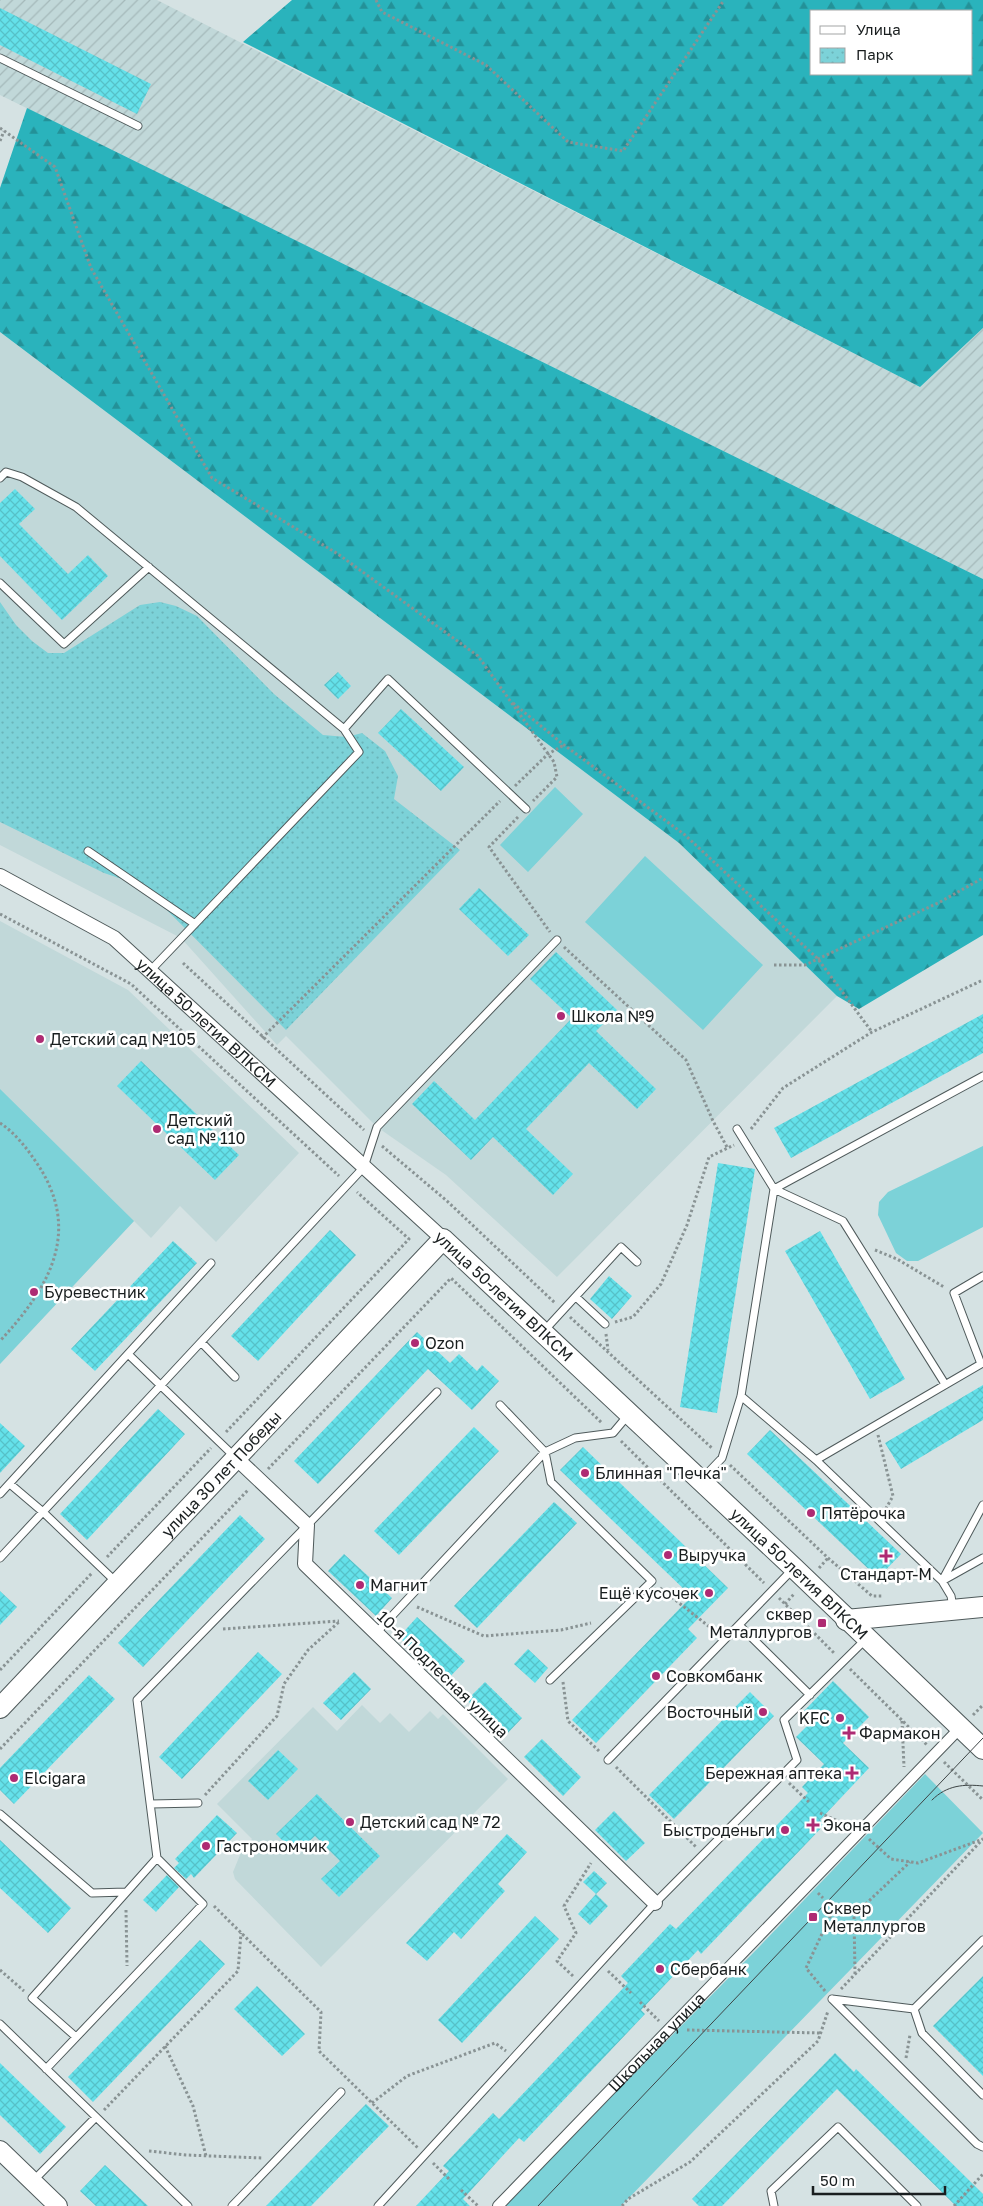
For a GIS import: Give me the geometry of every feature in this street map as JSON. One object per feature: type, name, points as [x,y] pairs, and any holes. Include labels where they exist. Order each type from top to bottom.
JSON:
[{"type":"main road","name":"улица 50-летия ВЛКСМ","points":[[443,1239],[794,1568],[983,1750]]},
{"type":"main road","name":"улица 30 лет Победы","points":[[0,1708],[443,1239]]},
{"type":"main road","points":[[846,1620],[983,1607]]},
{"type":"street","name":"улица 50-летия ВЛКСМ","points":[[0,876],[114,938],[443,1239]]},
{"type":"street","points":[[236,1458],[307,1525]]},
{"type":"street","name":"10-я Подлесная улица","points":[[307,1525],[305,1564],[655,1904]]},
{"type":"street","name":"Школьная улица","points":[[498,2206],[960,1728]]},
{"type":"street","points":[[0,2150],[58,2206]]},
{"type":"lane","points":[[0,58],[138,126]]},
{"type":"lane","points":[[0,478],[6,472],[22,477],[76,507],[344,730],[359,752],[150,971]]},
{"type":"lane","points":[[0,583],[64,644],[149,567]]},
{"type":"lane","points":[[344,730],[388,679],[526,809]]},
{"type":"lane","points":[[88,850],[194,924]]},
{"type":"lane","points":[[0,1558],[349,1185],[364,1167],[377,1127],[557,940]]},
{"type":"lane","points":[[774,1189],[983,1076]]},
{"type":"lane","points":[[737,1129],[774,1189],[842,1221],[945,1384]]},
{"type":"lane","points":[[701,1480],[722,1458],[741,1396],[774,1189]]},
{"type":"lane","points":[[543,1333],[621,1247],[637,1262]]},
{"type":"lane","points":[[0,1494],[211,1263]]},
{"type":"lane","points":[[816,1460],[981,1364],[954,1293],[983,1276]]},
{"type":"lane","points":[[576,1297],[604,1324]]},
{"type":"lane","points":[[201,1342],[235,1377]]},
{"type":"lane","points":[[128,1354],[236,1458]]},
{"type":"lane","points":[[46,2070],[203,1904],[158,1858],[137,1700],[437,1392]]},
{"type":"lane","points":[[741,1396],[816,1460],[942,1581],[952,1596],[953,1610]]},
{"type":"lane","points":[[500,1405],[545,1452],[551,1482],[652,1581],[550,1680]]},
{"type":"lane","points":[[376,1633],[545,1452],[575,1438],[613,1433],[629,1414]]},
{"type":"lane","points":[[10,1484],[43,1512],[118,1583]]},
{"type":"lane","points":[[942,1581],[983,1505]]},
{"type":"lane","points":[[942,1581],[983,1558]]},
{"type":"lane","points":[[608,1760],[794,1568]]},
{"type":"lane","points":[[739,1625],[810,1695]]},
{"type":"lane","points":[[378,2206],[655,1904],[797,1760],[784,1720],[866,1639]]},
{"type":"lane","points":[[150,1804],[198,1803]]},
{"type":"lane","points":[[0,1814],[92,1893],[126,1892]]},
{"type":"lane","points":[[76,2037],[32,1998],[158,1858]]},
{"type":"lane","points":[[914,2010],[983,1940]]},
{"type":"lane","points":[[832,1999],[914,2010]]},
{"type":"lane","points":[[832,1999],[980,2145],[983,2137]]},
{"type":"lane","points":[[914,2010],[922,2033],[983,2095]]},
{"type":"lane","points":[[0,2024],[188,2206]]},
{"type":"lane","points":[[232,2206],[341,2092]]},
{"type":"lane","points":[[33,2182],[96,2117]]},
{"type":"lane","points":[[774,2206],[771,2190],[838,2127],[917,2206]]},
{"type":"path","points":[[376,0],[382,12],[486,65],[568,142],[623,151],[724,0]]},
{"type":"path","points":[[0,128],[55,167],[91,268],[212,478],[338,554],[478,656],[510,700],[554,762],[557,777],[489,847],[557,940],[686,1060],[713,1121],[728,1149]]},
{"type":"path","points":[[0,141],[4,131]]},
{"type":"path","points":[[510,700],[564,745],[685,835],[818,959],[872,1032]]},
{"type":"path","points":[[513,788],[548,754],[564,745]]},
{"type":"path","points":[[262,1038],[506,795]]},
{"type":"path","points":[[774,965],[805,965],[940,902],[983,878]]},
{"type":"path","points":[[0,914],[131,984],[409,1239],[0,1670]]},
{"type":"path","points":[[183,963],[371,1137]]},
{"type":"path","points":[[583,1328],[590,1324],[604,1324],[633,1317],[661,1284],[687,1226],[709,1157],[728,1149],[744,1139],[783,1088],[872,1032],[983,980]]},
{"type":"path","points":[[0,1123],[23,1143],[48,1179],[57,1205],[58,1248],[44,1284],[0,1341]]},
{"type":"path","points":[[378,1144],[447,1201],[828,1558],[872,1596],[892,1596]]},
{"type":"path","points":[[856,1242],[897,1259],[954,1293]]},
{"type":"path","points":[[0,1749],[451,1278]]},
{"type":"path","points":[[876,1425],[893,1496],[879,1521]]},
{"type":"path","points":[[652,1581],[725,1640]]},
{"type":"path","points":[[405,1602],[484,1636],[561,1630],[613,1619]]},
{"type":"path","points":[[784,1604],[983,1800]]},
{"type":"path","points":[[204,1630],[362,1619]]},
{"type":"path","points":[[198,1803],[277,1716],[284,1684],[308,1650],[340,1621]]},
{"type":"path","points":[[561,1669],[568,1721],[704,1854]]},
{"type":"path","points":[[902,1720],[904,1785]]},
{"type":"path","points":[[781,1776],[810,1803]]},
{"type":"path","points":[[820,1813],[860,1831],[891,1859],[918,1862],[983,1839]]},
{"type":"path","points":[[622,2206],[628,2200],[690,2162],[818,2041],[832,1999],[983,1839]]},
{"type":"path","points":[[581,1984],[557,1961],[576,1933],[564,1906],[600,1850]]},
{"type":"path","points":[[855,1975],[854,1915],[910,1862]]},
{"type":"path","points":[[126,1892],[127,1983]]},
{"type":"path","points":[[203,1904],[211,1904],[322,2012],[319,2051],[450,2180]]},
{"type":"path","points":[[832,1999],[806,1968],[835,1906]]},
{"type":"path","points":[[96,2117],[238,1971],[241,1933]]},
{"type":"path","points":[[600,1963],[631,1993]]},
{"type":"path","points":[[0,1970],[32,1998]]},
{"type":"path","points":[[640,2002],[668,2030],[821,2033]]},
{"type":"path","points":[[904,2071],[914,2010]]},
{"type":"path","points":[[372,2103],[408,2076],[495,2043],[514,2057]]},
{"type":"path","points":[[165,2046],[193,2106],[206,2156]]},
{"type":"path","points":[[128,2148],[206,2156],[278,2158]]},
{"type":"path","points":[[954,2206],[983,2174]]},
{"type":"path","points":[[461,2190],[478,2206]]},
{"type":"shaded area","points":[[0,0],[157,0],[920,387],[983,328],[983,579],[0,95]]},
{"type":"shaded area","points":[[0,332],[679,843],[837,996],[557,1277],[446,1175],[377,1127],[286,1036],[277,1045],[181,938],[0,845]]},
{"type":"shaded area","points":[[0,921],[128,990],[299,1153],[216,1242],[180,1206],[151,1238],[134,1221],[0,1364]]},
{"type":"shaded area","name":"Детский сад № 72","points":[[362,1705],[380,1723],[390,1713],[409,1732],[430,1711],[438,1719],[443,1714],[508,1779],[321,1967],[235,1879],[233,1872],[242,1850],[252,1839],[217,1804],[313,1707],[337,1731]]},
{"type":"green space","points":[[292,0],[983,0],[983,328],[920,387],[243,42]]},
{"type":"green space","points":[[27,108],[983,579],[983,935],[859,1009],[837,996],[679,843],[0,332],[0,188]]},
{"type":"green space","points":[[0,602],[16,625],[32,641],[48,653],[64,653],[140,605],[160,602],[176,606],[197,616],[274,694],[323,735],[347,737],[362,733],[385,751],[398,776],[394,799],[460,850],[286,1030],[143,886],[104,873],[0,822]]},
{"type":"green space","points":[[555,787],[583,814],[528,872],[500,845]]},
{"type":"green space","points":[[645,856],[763,965],[703,1030],[585,922]]},
{"type":"green space","name":"Буревестник","points":[[0,1089],[134,1221],[0,1364]]},
{"type":"green space","points":[[983,1146],[983,1227],[918,1261],[907,1261],[896,1253],[878,1215],[879,1202],[888,1192]]},
{"type":"green space","points":[[925,1774],[983,1833],[621,2206],[504,2206],[759,1947]]},
{"type":"building","points":[[0,8],[151,84],[137,114],[0,45]]},
{"type":"building","points":[[15,489],[35,509],[19,524],[68,574],[88,555],[108,576],[62,620],[0,556],[0,503]]},
{"type":"building","points":[[338,672],[351,686],[338,699],[324,685]]},
{"type":"building","points":[[401,709],[464,767],[441,791],[378,733]]},
{"type":"building","points":[[479,888],[529,935],[508,956],[459,909]]},
{"type":"building","points":[[556,952],[617,1010],[596,1031],[656,1089],[637,1109],[589,1063],[526,1129],[573,1174],[553,1195],[493,1137],[471,1160],[412,1104],[434,1081],[475,1120],[572,1018],[530,979]]},
{"type":"building","points":[[983,1014],[983,1053],[791,1158],[774,1128]]},
{"type":"building","points":[[141,1061],[239,1155],[215,1180],[117,1086]]},
{"type":"building","points":[[718,1163],[755,1169],[717,1413],[680,1407]]},
{"type":"building","points":[[330,1230],[356,1255],[258,1361],[231,1336]]},
{"type":"building","points":[[820,1231],[905,1379],[870,1399],[785,1251]]},
{"type":"building","points":[[173,1241],[197,1263],[95,1371],[71,1349]]},
{"type":"building","points":[[609,1276],[632,1296],[612,1319],[590,1299]]},
{"type":"building","points":[[417,1332],[450,1363],[459,1354],[477,1371],[482,1365],[499,1381],[472,1410],[428,1369],[318,1484],[294,1461]]},
{"type":"building","points":[[983,1385],[983,1420],[901,1469],[885,1443]]},
{"type":"building","points":[[158,1409],[185,1434],[87,1540],[60,1514]]},
{"type":"building","points":[[0,1423],[25,1446],[0,1473]]},
{"type":"building","points":[[474,1427],[499,1451],[399,1555],[374,1531]]},
{"type":"building","points":[[770,1430],[901,1554],[878,1578],[747,1454]]},
{"type":"building","points":[[583,1447],[728,1588],[688,1629],[697,1638],[596,1743],[572,1720],[687,1601],[684,1599],[689,1594],[560,1470]]},
{"type":"building","points":[[554,1502],[577,1523],[477,1628],[454,1606]]},
{"type":"building","points":[[240,1515],[265,1539],[143,1667],[118,1643]]},
{"type":"building","points":[[344,1554],[392,1598],[376,1616],[328,1571]]},
{"type":"building","points":[[0,1591],[17,1607],[0,1625]]},
{"type":"building","points":[[417,1617],[465,1661],[446,1681],[399,1637]]},
{"type":"building","points":[[528,1649],[548,1668],[535,1683],[514,1664]]},
{"type":"building","points":[[258,1652],[282,1674],[182,1779],[159,1757]]},
{"type":"building","points":[[354,1672],[371,1689],[341,1720],[323,1703]]},
{"type":"building","points":[[89,1675],[115,1699],[14,1804],[0,1790],[0,1768]]},
{"type":"building","points":[[833,1681],[869,1717],[843,1743],[869,1768],[820,1820],[825,1824],[701,1954],[698,1950],[641,2010],[645,2014],[524,2142],[519,2138],[463,2199],[470,2206],[416,2206],[449,2171],[443,2166],[493,2113],[499,2119],[628,1983],[621,1976],[670,1924],[676,1929],[808,1793],[802,1787],[824,1764],[796,1737],[813,1720],[804,1711]]},
{"type":"building","points":[[485,1682],[522,1718],[504,1737],[467,1700]]},
{"type":"building","points":[[750,1692],[774,1716],[674,1819],[649,1795]]},
{"type":"building","points":[[542,1739],[581,1777],[563,1796],[524,1757]]},
{"type":"building","points":[[278,1750],[298,1769],[268,1800],[248,1781]]},
{"type":"building","points":[[317,1794],[380,1856],[339,1897],[321,1879],[340,1861],[315,1836],[296,1854],[276,1834]]},
{"type":"building","points":[[614,1811],[645,1843],[626,1861],[595,1830]]},
{"type":"building","name":"Гастрономчик","points":[[217,1815],[237,1833],[194,1878],[191,1874],[186,1879],[174,1868],[179,1863],[175,1859]]},
{"type":"building","points":[[507,1834],[527,1852],[498,1884],[505,1891],[461,1939],[454,1932],[427,1961],[406,1943]]},
{"type":"building","points":[[0,1840],[71,1908],[48,1933],[0,1888]]},
{"type":"building","points":[[594,1871],[607,1883],[596,1894],[583,1882]]},
{"type":"building","points":[[167,1875],[179,1887],[156,1912],[143,1900]]},
{"type":"building","points":[[596,1894],[608,1906],[590,1925],[578,1914]]},
{"type":"building","points":[[535,1916],[559,1939],[462,2043],[438,2020]]},
{"type":"building","points":[[200,1940],[225,1964],[93,2102],[68,2077]]},
{"type":"building","points":[[983,1976],[983,2076],[933,2026]]},
{"type":"building","points":[[257,1986],[305,2034],[282,2056],[234,2009]]},
{"type":"building","points":[[835,2053],[854,2072],[856,2069],[983,2194],[983,2206],[956,2206],[837,2089],[722,2206],[699,2206],[692,2199]]},
{"type":"building","points":[[0,2063],[66,2127],[40,2154],[0,2115]]},
{"type":"building","points":[[366,2104],[389,2126],[311,2206],[266,2206]]},
{"type":"building","points":[[105,2165],[148,2206],[96,2206],[80,2191]]},
{"type":"tram line","points":[[538,2206],[983,1738]]},
{"type":"tram line","points":[[932,1800],[950,1788],[969,1785],[983,1786]]},
{"type":"place","name":"Школа №9","points":[[561,1016]]},
{"type":"place","name":"Детский сад №105","points":[[40,1039]]},
{"type":"place","name":"Детский сад № 110","points":[[157,1129]]},
{"type":"place","name":"Буревестник","points":[[34,1292]]},
{"type":"place","name":"Ozon","points":[[415,1343]]},
{"type":"place","name":"Блинная \"Печка\"","points":[[585,1473]]},
{"type":"place","name":"Пятёрочка","points":[[811,1513]]},
{"type":"place","name":"Выручка","points":[[668,1555]]},
{"type":"place","name":"Стандарт-М","points":[[886,1556]]},
{"type":"place","name":"Магнит","points":[[360,1585]]},
{"type":"place","name":"Ещё кусочек","points":[[709,1593]]},
{"type":"place","name":"сквер Металлургов","points":[[822,1623]]},
{"type":"place","name":"Совкомбанк","points":[[656,1676]]},
{"type":"place","name":"Восточный","points":[[763,1712]]},
{"type":"place","name":"KFC","points":[[840,1718]]},
{"type":"place","name":"Фармакон","points":[[849,1733]]},
{"type":"place","name":"Бережная аптека","points":[[852,1773]]},
{"type":"place","name":"Elcigara","points":[[14,1778]]},
{"type":"place","name":"Детский сад № 72","points":[[350,1822]]},
{"type":"place","name":"Экона","points":[[813,1825]]},
{"type":"place","name":"Быстроденьги","points":[[785,1830]]},
{"type":"place","name":"Гастрономчик","points":[[206,1846]]},
{"type":"place","name":"Сквер Металлургов","points":[[813,1917]]},
{"type":"place","name":"Сбербанк","points":[[660,1969]]}]
